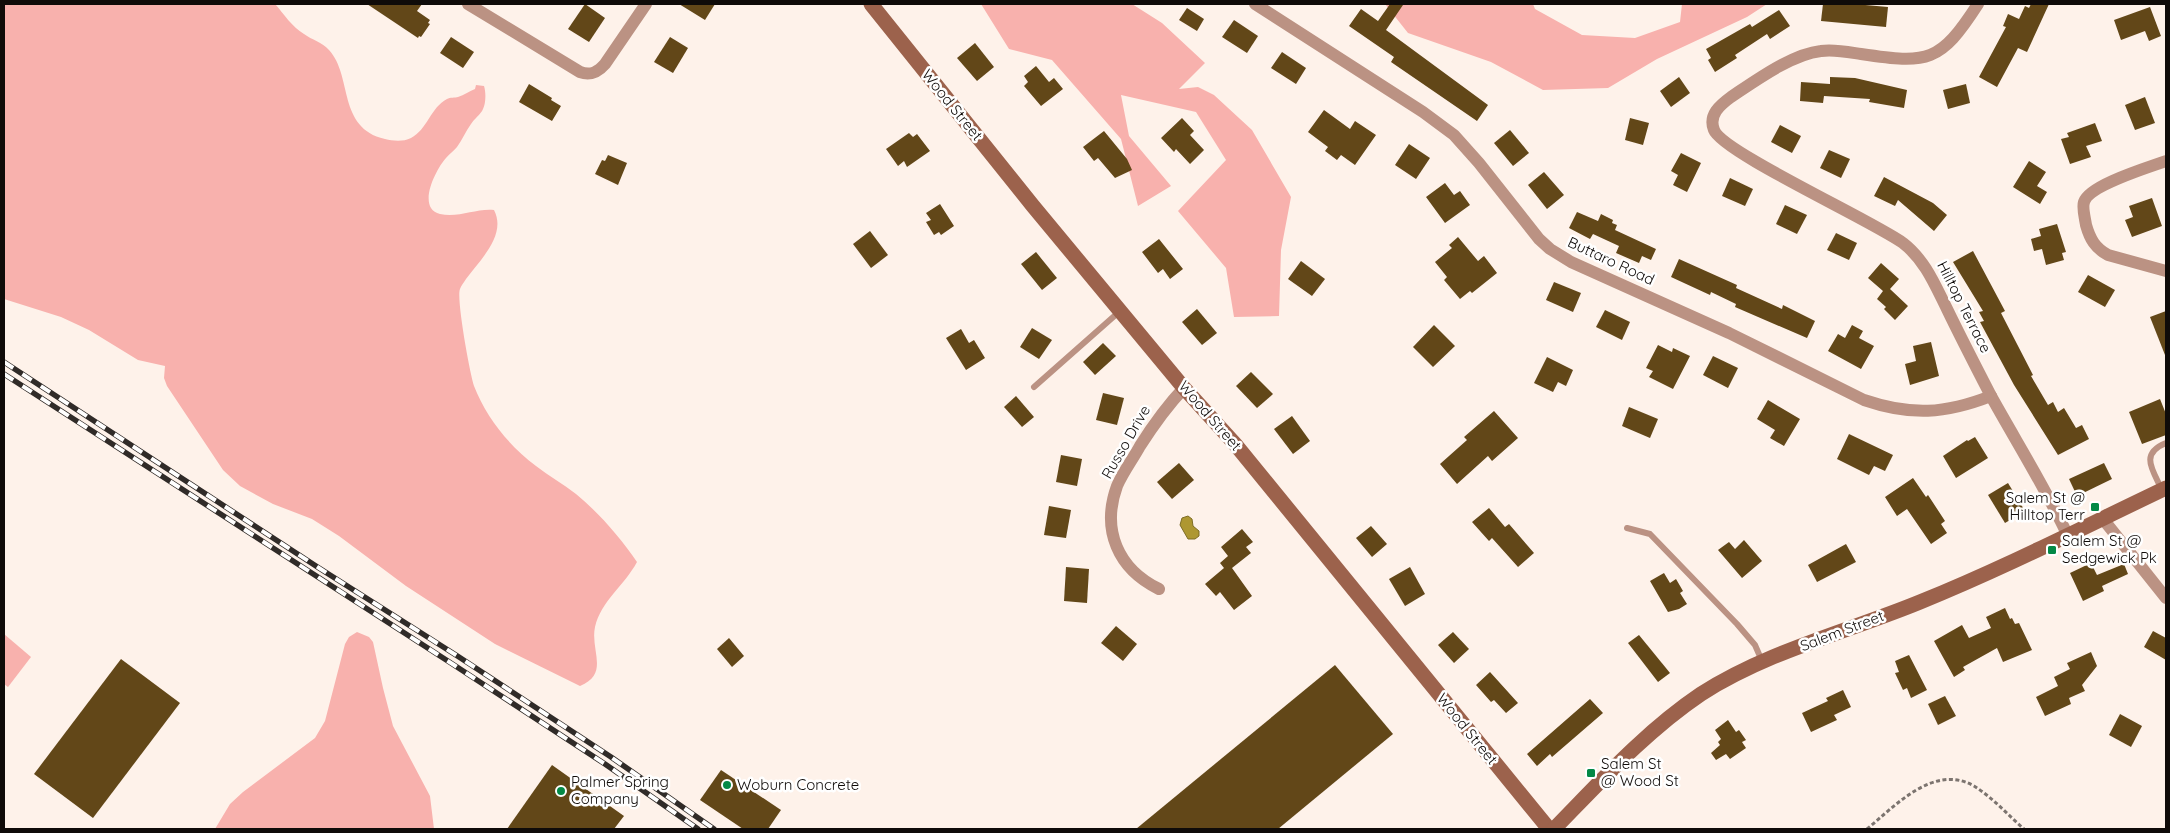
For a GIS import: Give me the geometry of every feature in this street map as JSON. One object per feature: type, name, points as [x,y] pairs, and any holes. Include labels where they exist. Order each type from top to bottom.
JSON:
[{"type":"street","points":[[468,4],[580,72],[591,74],[597,72],[605,64],[646,4]]},
{"type":"street","name":"Wood Street","points":[[871,4],[1027,198],[1184,388],[1235,444],[1549,829]]},
{"type":"street","name":"Buttaro Road","points":[[1255,4],[1422,112],[1454,135],[1480,163],[1539,239],[1550,249],[1571,262],[1729,333],[1864,400],[1880,406],[1902,411],[1923,411],[1965,405],[1991,396]]},
{"type":"street","name":"Hilltop Terrace","points":[[1978,4],[1949,44],[1933,55],[1906,60],[1838,51],[1810,53],[1778,68],[1724,102],[1715,112],[1713,126],[1719,136],[1755,161],[1893,236],[1910,249],[1920,260],[1932,278],[1991,396],[2044,487],[2068,536]]},
{"type":"street","points":[[2166,161],[2091,192],[2085,200],[2084,208],[2088,231],[2097,248],[2108,254],[2166,271]]},
{"type":"street","name":"Russo Drive","points":[[1159,589],[1135,575],[1124,561],[1112,528],[1112,511],[1114,496],[1121,477],[1162,411],[1184,388]]},
{"type":"street","name":"Salem Street","points":[[1554,829],[1622,760],[1665,722],[1702,694],[1763,662],[1918,603],[2068,536],[2164,490]]},
{"type":"street","points":[[2103,519],[2166,598]]},
{"type":"lane","points":[[1034,387],[1120,310]]},
{"type":"lane","points":[[2164,490],[2151,465],[2150,456],[2154,449],[2166,443]]},
{"type":"lane","points":[[1627,528],[1650,534],[1755,644],[1763,662]]},
{"type":"path","points":[[1867,829],[1916,790],[1931,783],[1947,780],[1961,781],[1974,786],[2024,829]]},
{"type":"shaded area","points":[[4,4],[275,4],[296,28],[329,50],[341,73],[348,100],[359,124],[370,133],[385,139],[401,141],[411,138],[421,130],[437,107],[448,98],[458,97],[475,89],[476,85],[484,86],[485,104],[483,109],[457,147],[437,171],[430,188],[429,204],[433,210],[447,215],[494,210],[497,219],[495,238],[463,284],[459,295],[472,379],[485,409],[499,430],[526,458],[576,494],[601,517],[637,562],[626,579],[607,601],[598,618],[594,636],[597,668],[589,681],[580,686],[495,644],[406,586],[339,536],[312,519],[273,504],[240,486],[223,470],[167,386],[164,378],[165,366],[138,360],[89,330],[61,317],[4,299]]},
{"type":"shaded area","points":[[981,4],[1132,4],[1162,23],[1205,63],[1179,89],[1198,87],[1214,95],[1252,130],[1291,197],[1281,250],[1279,316],[1234,317],[1226,268],[1178,211],[1226,160],[1196,112],[1121,95],[1129,136],[1171,186],[1138,206],[1121,139],[1052,60],[1009,49]]},
{"type":"shaded area","points":[[1385,4],[1533,4],[1535,9],[1582,35],[1635,38],[1680,22],[1682,4],[1767,4],[1747,17],[1657,59],[1608,88],[1543,90],[1491,62],[1408,33]]},
{"type":"shaded area","points":[[1188,516],[1192,519],[1193,526],[1199,531],[1199,536],[1195,539],[1188,539],[1180,525],[1182,518]]},
{"type":"shaded area","points":[[357,632],[369,637],[373,642],[393,726],[430,796],[434,829],[215,829],[230,804],[243,792],[315,738],[325,721],[345,644],[349,637]]},
{"type":"shaded area","points":[[4,634],[31,657],[8,687],[4,684]]},
{"type":"building","points":[[367,4],[422,4],[417,11],[430,20],[428,23],[430,24],[421,37],[419,36],[418,38]]},
{"type":"building","points":[[585,4],[605,18],[589,42],[568,29]]},
{"type":"building","points":[[679,4],[715,4],[705,20]]},
{"type":"building","points":[[1390,4],[1403,5],[1386,30],[1488,105],[1477,121],[1391,62],[1394,57],[1349,26],[1361,9],[1378,21]]},
{"type":"building","points":[[1823,4],[1888,7],[1886,27],[1821,21]]},
{"type":"building","points":[[2031,4],[2049,4],[2027,52],[2018,48],[1997,87],[1979,77],[2006,27],[2003,26],[2008,14],[2019,19],[2025,6],[2029,8]]},
{"type":"building","points":[[2150,7],[2161,36],[2149,41],[2145,31],[2121,40],[2114,20]]},
{"type":"building","points":[[1187,8],[1204,19],[1197,31],[1179,20]]},
{"type":"building","points":[[1779,10],[1790,26],[1770,39],[1767,34],[1735,55],[1737,58],[1715,72],[1708,60],[1711,58],[1706,49],[1750,24],[1752,27]]},
{"type":"building","points":[[1234,20],[1258,36],[1247,53],[1222,37]]},
{"type":"building","points":[[451,37],[474,52],[463,68],[440,53]]},
{"type":"building","points":[[670,37],[688,48],[673,73],[654,62]]},
{"type":"building","points":[[975,43],[994,67],[977,81],[957,58]]},
{"type":"building","points":[[1282,52],[1306,68],[1296,84],[1271,68]]},
{"type":"building","points":[[1036,66],[1049,82],[1054,78],[1063,89],[1041,106],[1024,86],[1028,82],[1024,76]]},
{"type":"building","points":[[1679,77],[1690,93],[1671,107],[1660,91]]},
{"type":"building","points":[[1830,77],[1855,78],[1907,90],[1904,108],[1869,102],[1870,99],[1824,96],[1823,103],[1800,101],[1801,82],[1830,84]]},
{"type":"building","points":[[529,84],[561,106],[552,121],[519,102]]},
{"type":"building","points":[[1966,84],[1970,103],[1948,109],[1943,90]]},
{"type":"building","points":[[2145,97],[2155,123],[2135,130],[2125,105]]},
{"type":"building","points":[[1324,110],[1350,129],[1355,121],[1376,135],[1355,165],[1341,155],[1337,160],[1325,151],[1328,147],[1308,132]]},
{"type":"building","points":[[1182,118],[1194,131],[1190,135],[1204,150],[1190,164],[1176,149],[1174,152],[1161,138]]},
{"type":"building","points":[[1630,118],[1649,123],[1643,145],[1625,140]]},
{"type":"building","points":[[2095,123],[2102,141],[2086,146],[2091,157],[2070,164],[2061,139],[2069,137],[2067,133]]},
{"type":"building","points":[[1780,125],[1801,136],[1792,153],[1771,142]]},
{"type":"building","points":[[1510,130],[1529,153],[1513,166],[1494,143]]},
{"type":"building","points":[[1104,131],[1127,159],[1132,170],[1115,178],[1098,158],[1094,161],[1083,147]]},
{"type":"building","points":[[909,133],[913,137],[917,134],[930,151],[907,167],[904,161],[898,166],[886,149]]},
{"type":"building","points":[[1409,144],[1430,158],[1416,179],[1395,165]]},
{"type":"building","points":[[1829,150],[1850,159],[1841,178],[1820,168]]},
{"type":"building","points":[[1681,153],[1701,163],[1687,192],[1673,185],[1678,175],[1671,171]]},
{"type":"building","points":[[608,155],[627,163],[618,185],[595,174],[602,160],[605,161]]},
{"type":"building","points":[[2029,161],[2046,172],[2037,186],[2047,192],[2040,204],[2013,187]]},
{"type":"building","points":[[1544,172],[1564,195],[1547,209],[1528,185]]},
{"type":"building","points":[[1884,177],[1933,203],[1947,215],[1934,231],[1898,200],[1895,206],[1874,196]]},
{"type":"building","points":[[1730,178],[1753,189],[1745,206],[1722,196]]},
{"type":"building","points":[[1445,183],[1454,195],[1460,191],[1470,205],[1445,223],[1426,197]]},
{"type":"building","points":[[2152,198],[2162,226],[2132,237],[2125,220],[2133,217],[2129,206]]},
{"type":"building","points":[[940,204],[954,226],[941,235],[939,232],[934,235],[926,222],[931,220],[926,213]]},
{"type":"building","points":[[1785,205],[1807,215],[1797,234],[1776,224]]},
{"type":"building","points":[[1577,212],[1598,221],[1601,214],[1613,220],[1612,223],[1617,225],[1615,230],[1656,249],[1651,260],[1642,256],[1639,263],[1616,253],[1619,246],[1593,234],[1590,239],[1569,228]]},
{"type":"building","points":[[2057,224],[2066,252],[2062,253],[2064,260],[2046,265],[2042,249],[2034,251],[2031,239],[2041,236],[2039,229]]},
{"type":"building","points":[[870,231],[888,255],[871,268],[853,244]]},
{"type":"building","points":[[1836,233],[1857,243],[1849,260],[1827,250]]},
{"type":"building","points":[[1458,237],[1478,261],[1484,256],[1497,273],[1472,293],[1470,291],[1460,299],[1444,280],[1447,277],[1435,262],[1452,248],[1449,245]]},
{"type":"building","points":[[1159,239],[1183,269],[1170,279],[1163,269],[1158,273],[1142,252]]},
{"type":"building","points":[[1973,251],[2005,311],[2001,313],[2033,375],[2031,376],[2048,405],[2053,402],[2058,412],[2064,408],[2076,428],[2082,425],[2089,439],[2058,455],[2014,385],[1980,322],[1984,321],[1979,312],[1983,311],[1953,262]]},
{"type":"building","points":[[1036,252],[1057,278],[1042,290],[1021,264]]},
{"type":"building","points":[[1679,259],[1737,285],[1736,288],[1782,309],[1783,305],[1815,321],[1807,338],[1735,307],[1736,304],[1711,292],[1710,295],[1671,277]]},
{"type":"building","points":[[1301,261],[1325,279],[1312,296],[1288,279]]},
{"type":"building","points":[[1881,263],[1899,279],[1890,289],[1908,306],[1895,320],[1884,309],[1886,307],[1877,299],[1883,291],[1868,278]]},
{"type":"building","points":[[2088,275],[2115,290],[2105,307],[2078,292]]},
{"type":"building","points":[[1554,282],[1581,293],[1573,312],[1546,300]]},
{"type":"building","points":[[1197,309],[1217,333],[1202,345],[1182,322]]},
{"type":"building","points":[[1605,310],[1630,322],[1622,340],[1596,327]]},
{"type":"building","points":[[2166,311],[2166,355],[2165,355],[2150,317]]},
{"type":"building","points":[[1434,325],[1455,346],[1433,367],[1413,347]]},
{"type":"building","points":[[1852,325],[1863,331],[1859,338],[1874,346],[1861,369],[1828,351],[1838,334],[1845,338]]},
{"type":"building","points":[[1032,328],[1052,340],[1039,359],[1020,347]]},
{"type":"building","points":[[961,329],[969,343],[974,340],[985,358],[966,370],[946,338]]},
{"type":"building","points":[[1931,342],[1939,376],[1910,385],[1905,364],[1916,361],[1913,346]]},
{"type":"building","points":[[1103,343],[1116,356],[1095,375],[1083,362]]},
{"type":"building","points":[[1658,345],[1672,352],[1673,348],[1690,356],[1673,389],[1649,377],[1653,371],[1646,368]]},
{"type":"building","points":[[1713,356],[1738,368],[1728,388],[1703,375]]},
{"type":"building","points":[[1547,357],[1573,370],[1566,386],[1558,382],[1553,392],[1534,383]]},
{"type":"building","points":[[1251,372],[1273,394],[1257,408],[1236,386]]},
{"type":"building","points":[[1103,393],[1124,398],[1117,425],[1096,420]]},
{"type":"building","points":[[1016,396],[1034,417],[1022,427],[1004,407]]},
{"type":"building","points":[[2160,399],[2166,414],[2166,435],[2142,444],[2129,412]]},
{"type":"building","points":[[1768,400],[1800,419],[1784,446],[1770,438],[1775,430],[1757,419]]},
{"type":"building","points":[[1629,407],[1658,419],[1650,438],[1622,426]]},
{"type":"building","points":[[1494,411],[1518,438],[1492,461],[1488,456],[1457,484],[1440,464],[1467,440],[1464,437]]},
{"type":"building","points":[[1292,416],[1310,441],[1293,454],[1274,429]]},
{"type":"building","points":[[1849,434],[1893,455],[1885,471],[1874,466],[1869,475],[1837,459]]},
{"type":"building","points":[[1975,437],[1988,458],[1956,478],[1943,456],[1967,440]]},
{"type":"building","points":[[1061,455],[1082,459],[1077,486],[1056,482]]},
{"type":"building","points":[[1179,463],[1194,480],[1172,499],[1157,482]]},
{"type":"building","points":[[2104,463],[2112,479],[2077,496],[2069,479]]},
{"type":"building","points":[[1913,478],[1926,497],[1928,495],[1945,521],[1941,524],[1947,533],[1931,544],[1907,509],[1897,516],[1885,497]]},
{"type":"building","points":[[2008,483],[2025,511],[2005,523],[1988,495]]},
{"type":"building","points":[[1049,506],[1071,510],[1066,538],[1044,535]]},
{"type":"building","points":[[1489,508],[1505,527],[1509,524],[1534,553],[1518,567],[1492,538],[1489,541],[1472,522]]},
{"type":"building","points":[[1371,526],[1387,544],[1372,557],[1356,538]]},
{"type":"building","points":[[1242,529],[1253,542],[1246,547],[1251,553],[1232,568],[1252,596],[1234,610],[1220,592],[1216,596],[1205,584],[1224,568],[1220,563],[1228,556],[1221,547]]},
{"type":"building","points":[[1744,540],[1762,561],[1742,578],[1718,550],[1729,542],[1735,549]]},
{"type":"building","points":[[1846,544],[1856,562],[1817,582],[1808,565]]},
{"type":"building","points":[[2091,563],[2097,575],[2124,564],[2128,574],[2102,586],[2104,591],[2083,601],[2070,573]]},
{"type":"building","points":[[1066,567],[1089,569],[1087,603],[1064,601]]},
{"type":"building","points":[[1410,567],[1425,594],[1405,606],[1389,579]]},
{"type":"building","points":[[1664,573],[1670,583],[1676,579],[1683,591],[1680,593],[1687,604],[1679,609],[1668,612],[1650,581]]},
{"type":"building","points":[[2005,608],[2010,619],[2012,618],[2015,624],[2019,623],[2032,650],[2003,662],[1997,648],[1963,667],[1965,670],[1954,677],[1934,641],[1962,625],[1969,638],[1991,628],[1986,617]]},
{"type":"building","points":[[1116,626],[1137,644],[1123,661],[1101,643]]},
{"type":"building","points":[[2153,631],[2166,638],[2166,660],[2144,647]]},
{"type":"building","points":[[1453,632],[1469,649],[1454,663],[1438,645]]},
{"type":"building","points":[[1639,635],[1670,673],[1658,682],[1628,643]]},
{"type":"building","points":[[729,638],[744,656],[732,667],[717,649]]},
{"type":"building","points":[[2091,652],[2097,666],[2082,685],[2085,691],[2069,698],[2071,704],[2045,716],[2036,697],[2058,686],[2054,677],[2070,669],[2067,663]]},
{"type":"building","points":[[1909,655],[1927,690],[1911,698],[1907,688],[1903,690],[1895,673],[1899,672],[1895,661]]},
{"type":"building","points":[[121,659],[180,703],[93,818],[34,774]]},
{"type":"building","points":[[1335,665],[1393,734],[1278,829],[1136,829]]},
{"type":"building","points":[[1490,672],[1518,703],[1506,713],[1494,700],[1491,702],[1476,685]]},
{"type":"building","points":[[1843,690],[1851,707],[1834,715],[1837,720],[1811,732],[1802,713],[1828,701],[1826,698]]},
{"type":"building","points":[[1945,696],[1956,716],[1938,725],[1928,704]]},
{"type":"building","points":[[1590,699],[1603,713],[1552,757],[1550,754],[1537,766],[1527,754]]},
{"type":"building","points":[[2120,714],[2142,726],[2131,747],[2109,735]]},
{"type":"building","points":[[1728,720],[1736,732],[1739,730],[1746,740],[1742,742],[1746,748],[1730,759],[1726,754],[1716,760],[1711,753],[1720,745],[1718,742],[1721,739],[1715,730]]},
{"type":"building","name":"Palmer Spring Company","points":[[552,765],[624,816],[614,829],[507,829]]},
{"type":"building","name":"Woburn Concrete","points":[[721,770],[781,810],[768,829],[743,829],[700,800]]},
{"type":"railway","points":[[4,362],[459,657],[611,757],[714,829]]},
{"type":"railway","points":[[4,374],[454,665],[605,764],[698,829]]},
{"type":"place","name":"Salem St @ Hilltop Terr","points":[[2095,507]]},
{"type":"place","name":"Salem St @ Sedgewick Pk","points":[[2052,550]]},
{"type":"place","name":"Salem St @ Wood St","points":[[1591,773]]},
{"type":"place","name":"Woburn Concrete","points":[[727,785]]},
{"type":"place","name":"Palmer Spring Company","points":[[561,791]]}]
